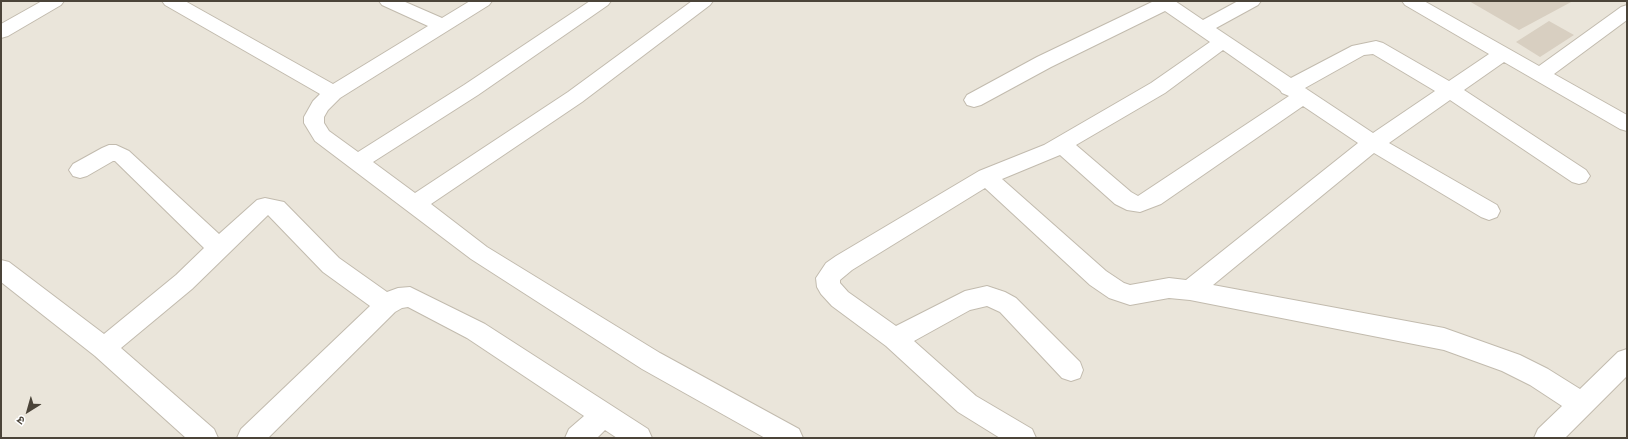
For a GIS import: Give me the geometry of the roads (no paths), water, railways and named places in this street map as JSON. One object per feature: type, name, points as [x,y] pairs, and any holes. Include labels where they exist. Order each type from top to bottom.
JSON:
[{"type":"street","points":[[1,32],[55,1]]},
{"type":"street","points":[[171,1],[284,64],[333,94]]},
{"type":"street","points":[[388,1],[443,26]]},
{"type":"street","points":[[483,1],[333,94],[320,106],[314,123],[322,136],[479,253],[651,361],[790,438]]},
{"type":"street","points":[[358,162],[471,90],[602,1]]},
{"type":"street","points":[[415,204],[575,97],[704,1]]},
{"type":"street","points":[[1202,28],[1252,1]]},
{"type":"street","points":[[1411,1],[1627,124]]},
{"type":"street","points":[[974,100],[1032,68],[1165,2],[1373,143],[1490,211]]},
{"type":"street","points":[[1541,74],[1627,11]]},
{"type":"street","points":[[1023,438],[967,404],[895,340],[840,299],[829,288],[828,278],[834,270],[844,263],[986,177],[1044,154],[1158,88],[1222,42]]},
{"type":"street","points":[[1061,144],[1123,198],[1135,204],[1140,204],[1153,198],[1296,92],[1359,50],[1376,48],[1449,90],[1579,176]]},
{"type":"street","points":[[1190,290],[1373,143],[1504,53]]},
{"type":"street","points":[[80,170],[109,153],[116,153],[122,156],[220,249]]},
{"type":"street","points":[[986,177],[1098,278],[1117,291],[1130,295],[1169,288],[1190,290],[1444,340],[1511,363],[1539,377],[1582,405]]},
{"type":"street","points":[[104,348],[184,282],[265,206],[271,206],[282,214],[319,254],[387,305]]},
{"type":"street","points":[[1,269],[104,348],[206,438]]},
{"type":"street","points":[[250,438],[387,305],[404,297],[410,296],[476,331],[639,438]]},
{"type":"street","points":[[895,340],[965,301],[988,296],[997,298],[1008,305],[1071,370]]},
{"type":"street","points":[[1547,438],[1627,360]]},
{"type":"street","points":[[578,438],[604,416]]}]
